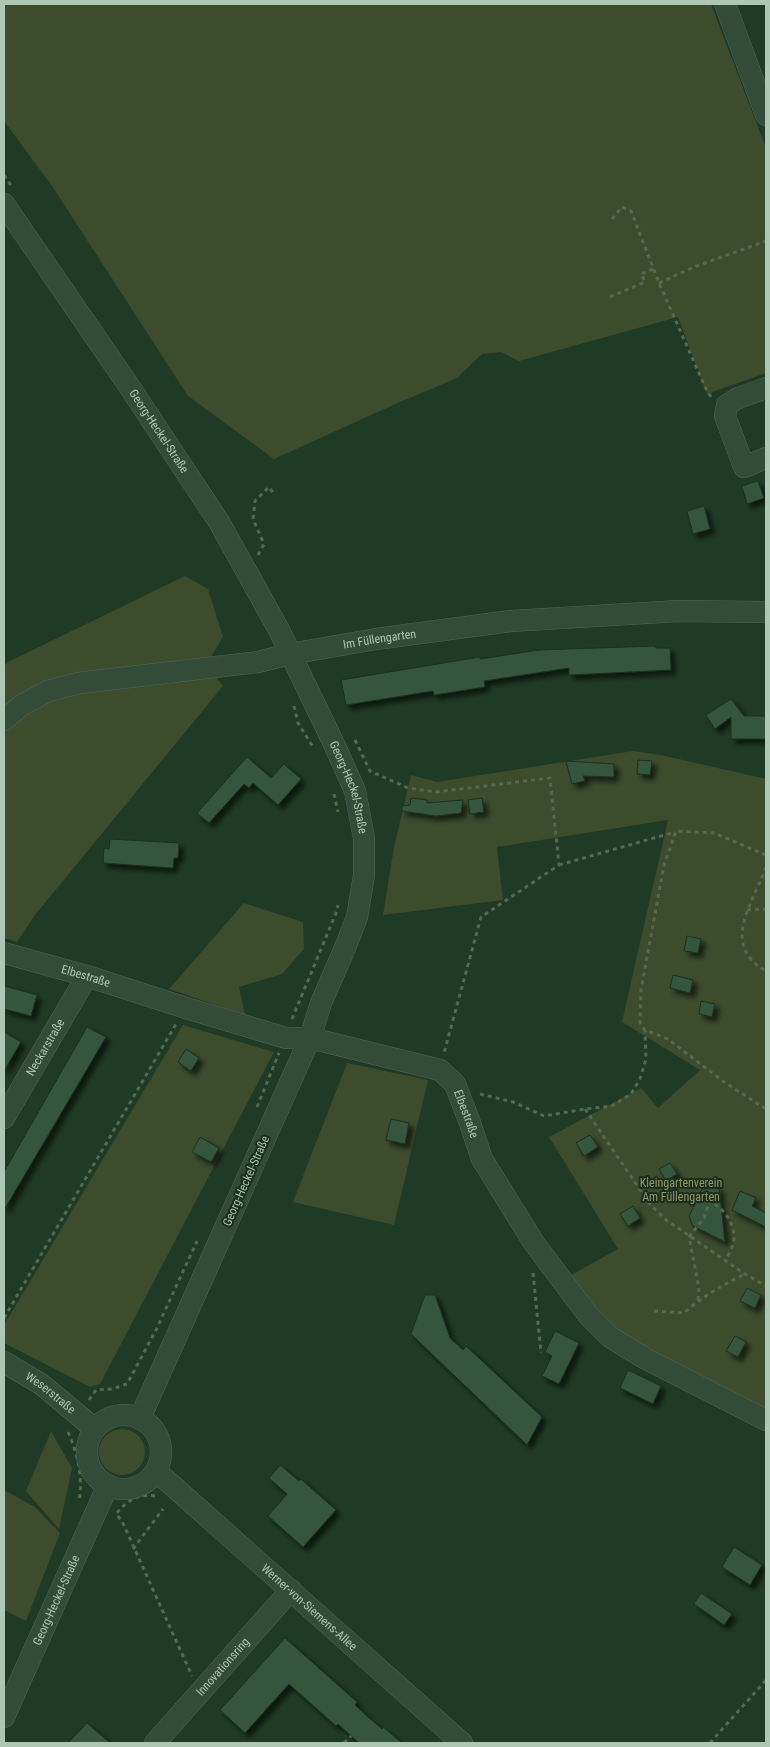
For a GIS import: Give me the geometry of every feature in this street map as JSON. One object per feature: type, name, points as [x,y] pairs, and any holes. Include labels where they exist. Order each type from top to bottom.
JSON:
[{"type":"street","points":[[725,4],[766,115]]},
{"type":"street","name":"Georg-Heckel-Straße","points":[[4,204],[129,386],[219,522],[290,654],[334,744],[355,791],[364,838],[364,875],[357,917],[346,948],[321,1003],[310,1038],[140,1418]]},
{"type":"street","points":[[766,388],[738,398],[727,405],[724,416],[744,467],[766,458]]},
{"type":"street","name":"Im Füllengarten","points":[[4,720],[22,705],[48,691],[79,682],[258,662],[290,654],[376,639],[511,621],[679,611],[766,612]]},
{"type":"street","name":"Elbestraße","points":[[4,953],[87,976],[286,1038],[310,1038],[440,1070],[455,1084],[482,1159],[534,1242],[588,1314],[610,1337],[646,1359],[766,1420]]},
{"type":"street","name":"Neckarstraße","points":[[4,1118],[87,976]]},
{"type":"street","name":"Weserstraße","points":[[4,1362],[41,1384],[95,1429]]},
{"type":"street","points":[[129,1415],[140,1418],[151,1426],[158,1436],[161,1448],[160,1460],[156,1471],[146,1482],[134,1487],[121,1488],[108,1484],[97,1477],[90,1466],[89,1440],[95,1429],[105,1420],[129,1415]]},
{"type":"street","name":"Werner-von-Siemens-Allee","points":[[156,1471],[462,1743]]},
{"type":"street","name":"Georg-Heckel-Straße","points":[[4,1717],[108,1484]]},
{"type":"street","name":"Innovationsring","points":[[155,1743],[291,1590]]},
{"type":"path","points":[[612,219],[622,207],[631,211],[658,282],[706,389],[724,416]]},
{"type":"path","points":[[658,282],[766,242]]},
{"type":"path","points":[[610,297],[645,282],[641,274],[653,269]]},
{"type":"path","points":[[258,555],[264,544],[253,519],[255,501],[269,487],[274,494]]},
{"type":"path","points":[[352,736],[370,771],[408,788],[436,792],[550,778],[559,865]]},
{"type":"path","points":[[676,831],[664,865],[641,990],[640,1024],[645,1030],[668,1040],[724,1082],[766,1109]]},
{"type":"path","points":[[440,1070],[481,917],[559,865],[676,831],[714,833],[766,855]]},
{"type":"path","points":[[766,867],[762,880],[747,910],[742,935],[745,949],[760,968],[766,972]]},
{"type":"path","points":[[762,880],[766,885]]},
{"type":"path","points":[[747,910],[766,909]]},
{"type":"path","points":[[4,1318],[186,1008]]},
{"type":"path","points":[[474,1090],[482,1096],[513,1102],[544,1116],[612,1106],[631,1094],[640,1079],[646,1059],[645,1030]]},
{"type":"path","points":[[585,1109],[649,1203],[666,1220],[745,1274],[766,1286]]},
{"type":"path","points":[[700,1198],[710,1200],[727,1214],[734,1238],[726,1261]]},
{"type":"path","points":[[698,1300],[699,1288],[689,1237],[704,1218],[710,1200]]},
{"type":"path","points":[[533,1271],[541,1353]]},
{"type":"path","points":[[654,1311],[684,1313],[698,1300],[718,1287],[745,1274]]},
{"type":"path","points":[[88,1402],[96,1390],[112,1389]]},
{"type":"path","points":[[68,1432],[76,1448],[80,1478],[78,1508]]},
{"type":"path","points":[[160,1499],[153,1496],[139,1496],[124,1504],[116,1514],[122,1521],[199,1693]]},
{"type":"path","points":[[133,1549],[163,1509]]},
{"type":"path","points":[[710,1743],[766,1680]]},
{"type":"path","points":[[344,1743],[351,1736]]},
{"type":"green space","points":[[4,4],[711,4],[766,148],[766,373],[707,394],[678,317],[519,361],[501,352],[482,354],[457,378],[274,459],[188,396],[52,186],[4,121]]},
{"type":"green space","points":[[185,576],[208,589],[223,637],[209,660],[4,710],[4,666],[8,662]]},
{"type":"green space","points":[[217,678],[223,686],[35,915],[17,942],[4,938],[4,733],[30,711],[52,699],[82,691]]},
{"type":"green space","name":"Kleingartenverein Am Füllengarten","points":[[633,751],[661,755],[766,779],[766,1412],[632,1345],[566,1278],[618,1249],[549,1137],[641,1088],[658,1108],[700,1070],[622,1022],[668,820],[497,847],[503,900],[383,915],[394,847],[411,775],[437,782]]},
{"type":"green space","points":[[244,903],[303,922],[304,949],[282,974],[239,987],[245,1015],[169,989]]},
{"type":"green space","points":[[183,1025],[274,1052],[100,1384],[90,1387],[4,1343],[4,1325]]},
{"type":"green space","points":[[347,1063],[428,1080],[394,1225],[293,1202]]},
{"type":"green space","points":[[122,1429],[135,1433],[141,1439],[145,1452],[141,1465],[135,1471],[122,1475],[109,1471],[103,1465],[99,1452],[103,1439],[109,1433]]},
{"type":"green space","points":[[51,1431],[72,1468],[59,1529],[26,1491]]},
{"type":"green space","points":[[4,1490],[35,1507],[60,1533],[26,1621],[4,1610]]},
{"type":"building","points":[[758,481],[764,498],[747,504],[742,486]]},
{"type":"building","points":[[704,506],[710,529],[693,534],[687,511]]},
{"type":"building","points":[[656,646],[656,648],[670,648],[671,670],[569,675],[569,668],[484,681],[485,687],[434,695],[433,691],[346,705],[341,680],[480,657],[480,659],[539,650]]},
{"type":"building","points":[[731,699],[744,716],[766,716],[766,739],[731,739],[731,717],[715,729],[706,715]]},
{"type":"building","points":[[247,757],[271,778],[284,764],[301,779],[278,805],[253,783],[249,788],[244,784],[209,823],[197,813]]},
{"type":"building","points":[[638,760],[652,761],[650,775],[637,774]]},
{"type":"building","points":[[566,761],[614,764],[614,777],[583,776],[585,781],[572,784]]},
{"type":"building","points":[[411,798],[427,800],[427,803],[463,800],[461,813],[436,816],[402,811],[402,806],[410,805]]},
{"type":"building","points":[[482,798],[484,812],[470,814],[468,800]]},
{"type":"building","points":[[110,839],[179,843],[178,858],[174,858],[173,868],[103,863],[104,848],[109,849]]},
{"type":"building","points":[[687,936],[701,939],[698,953],[684,951]]},
{"type":"building","points":[[673,975],[693,980],[690,993],[670,988]]},
{"type":"building","points":[[4,986],[37,995],[31,1016],[4,1009]]},
{"type":"building","points":[[701,1001],[715,1004],[712,1017],[699,1014]]},
{"type":"building","points":[[87,1027],[106,1037],[4,1210],[4,1172]]},
{"type":"building","points":[[4,1032],[21,1042],[4,1071]]},
{"type":"building","points":[[186,1049],[199,1058],[191,1071],[178,1062]]},
{"type":"building","points":[[391,1119],[409,1123],[405,1144],[386,1140]]},
{"type":"building","points":[[590,1135],[598,1147],[584,1156],[576,1143]]},
{"type":"building","points":[[200,1137],[219,1148],[211,1162],[192,1152]]},
{"type":"building","points":[[670,1163],[677,1174],[666,1181],[659,1169]]},
{"type":"building","points":[[719,1187],[725,1242],[693,1226],[689,1216],[702,1189]]},
{"type":"building","points":[[740,1191],[756,1198],[752,1206],[766,1213],[766,1227],[732,1210]]},
{"type":"building","points":[[633,1206],[640,1218],[628,1226],[620,1214]]},
{"type":"building","points":[[747,1288],[761,1295],[755,1308],[740,1301]]},
{"type":"building","points":[[425,1295],[435,1295],[450,1338],[463,1350],[466,1346],[542,1417],[527,1445],[411,1334]]},
{"type":"building","points":[[555,1331],[579,1343],[559,1384],[542,1376],[552,1356],[545,1352]]},
{"type":"building","points":[[735,1336],[746,1342],[738,1357],[726,1351]]},
{"type":"building","points":[[628,1370],[661,1386],[653,1404],[620,1388]]},
{"type":"building","points":[[280,1465],[299,1481],[301,1479],[336,1510],[303,1547],[268,1516],[287,1494],[269,1478]]},
{"type":"building","points":[[734,1547],[762,1565],[750,1585],[722,1567]]},
{"type":"building","points":[[701,1593],[732,1614],[724,1625],[694,1604]]},
{"type":"building","points":[[285,1638],[357,1702],[355,1705],[368,1717],[402,1743],[359,1743],[338,1724],[336,1726],[289,1684],[245,1733],[220,1710]]},
{"type":"building","points":[[87,1723],[110,1743],[68,1743]]}]
